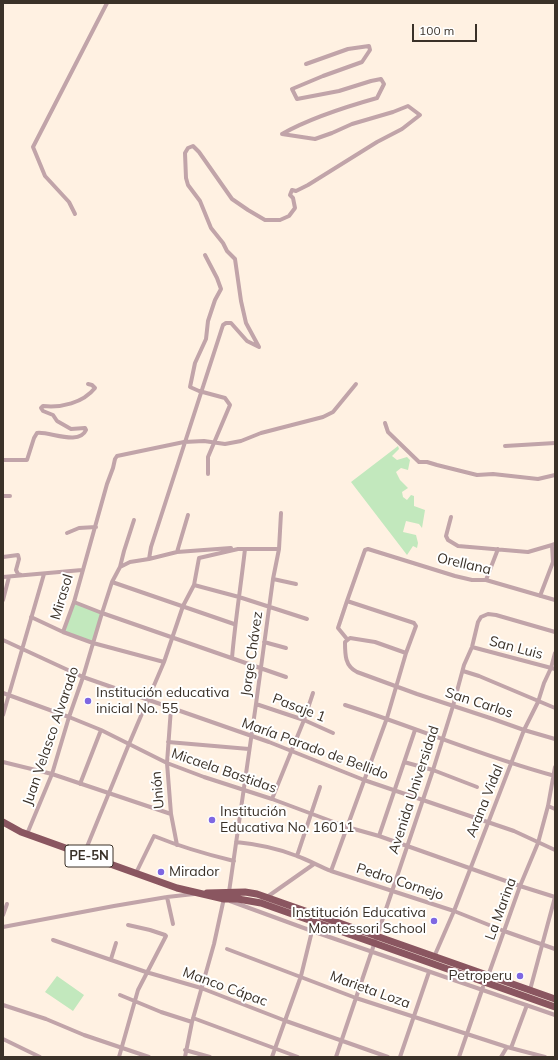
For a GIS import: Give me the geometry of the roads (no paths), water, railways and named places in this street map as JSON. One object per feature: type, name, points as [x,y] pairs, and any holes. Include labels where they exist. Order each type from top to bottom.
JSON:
[{"type":"highway","name":"PE-5N","points":[[3,822],[21,832],[177,888],[199,894],[245,892],[266,897],[485,982],[555,1006]]},
{"type":"highway","name":"PE-5N","points":[[225,894],[238,899],[261,903],[434,957],[485,982],[530,990],[555,999]]},
{"type":"street","points":[[75,214],[69,202],[46,176],[33,147],[107,3]]},
{"type":"street","points":[[149,559],[151,547],[221,329],[224,324],[231,323],[247,341],[259,347],[246,323],[235,259],[227,251],[223,243],[211,228],[200,201],[188,185],[186,178],[185,153],[188,148],[193,146],[199,152],[232,199],[265,220],[280,220],[289,216],[295,208],[293,198],[290,195],[292,190],[296,191],[308,185],[377,142],[402,129],[420,114],[408,106],[352,124],[315,139],[282,134],[300,124],[376,98],[384,84],[381,79],[339,91],[297,99],[292,90],[323,76],[362,62],[370,50],[369,46],[348,49],[306,64]]},
{"type":"street","points":[[205,255],[218,278],[221,289],[215,300],[208,320],[206,339],[195,364],[190,386],[202,392],[225,398],[230,405],[208,458],[208,474]]},
{"type":"street","points":[[3,460],[26,460],[37,433],[64,438],[81,435],[85,432],[86,430],[84,428],[71,429],[57,421],[53,415],[43,411],[42,408],[43,406],[64,406],[75,402],[91,393],[95,388],[92,384],[88,384]]},
{"type":"street","points":[[184,442],[204,441],[225,444],[241,441],[261,433],[323,417],[333,412],[356,384]]},
{"type":"street","points":[[385,423],[388,432],[419,462],[427,462],[437,466],[477,475],[493,474],[538,479],[555,475]]},
{"type":"street","name":"Mirasol","points":[[63,632],[74,602],[107,484],[113,468],[113,463],[117,456],[184,442]]},
{"type":"street","points":[[505,446],[555,443]]},
{"type":"street","points":[[3,496],[10,496]]},
{"type":"street","name":"Jorge Chávez","points":[[185,1057],[185,1050],[214,944],[234,861],[260,668],[279,549],[281,513]]},
{"type":"street","points":[[177,552],[188,515]]},
{"type":"street","points":[[451,517],[446,536],[448,540],[458,546],[528,552],[553,545],[553,562],[540,596]]},
{"type":"street","name":"Juan Velasco Alvarado","points":[[27,834],[52,774],[112,582],[120,567],[134,520]]},
{"type":"street","points":[[67,533],[79,528],[96,527]]},
{"type":"street","points":[[120,567],[130,562],[177,552],[238,549],[279,549]]},
{"type":"street","points":[[84,854],[164,662],[183,606],[194,585],[198,558],[238,549]]},
{"type":"street","points":[[232,658],[234,624],[245,549]]},
{"type":"street","name":"Orellana","points":[[347,601],[365,550],[368,549],[455,576],[472,580],[486,580],[555,600]]},
{"type":"street","points":[[486,580],[498,549]]},
{"type":"street","points":[[3,557],[18,554],[19,559],[16,570],[18,574],[21,575]]},
{"type":"street","points":[[3,577],[82,570]]},
{"type":"street","points":[[3,716],[44,574]]},
{"type":"street","points":[[3,600],[9,576]]},
{"type":"street","points":[[273,579],[296,584]]},
{"type":"street","points":[[112,582],[234,624]]},
{"type":"street","points":[[194,585],[307,618]]},
{"type":"street","points":[[331,871],[387,718],[406,653],[416,626],[414,623],[347,601],[338,628],[347,639],[350,638],[375,642],[406,653]]},
{"type":"street","points":[[74,602],[286,677]]},
{"type":"street","name":"Avenida Universidad","points":[[336,1057],[433,770],[464,665],[472,647],[478,622],[481,617],[488,614],[503,616],[555,632]]},
{"type":"street","points":[[31,617],[63,632],[93,643],[164,662]]},
{"type":"street","name":"San Carlos","points":[[347,639],[345,642],[345,656],[348,665],[352,670],[453,706],[555,739]]},
{"type":"street","name":"María Parado de Bellido","points":[[3,640],[83,677],[269,742],[364,780],[514,831],[555,850]]},
{"type":"street","points":[[264,642],[286,648]]},
{"type":"street","name":"San Luis","points":[[472,647],[553,669]]},
{"type":"street","name":"Arana Vidal","points":[[434,957],[489,823],[524,730],[538,702],[544,683],[553,669],[555,653]]},
{"type":"street","points":[[463,671],[479,676],[555,708]]},
{"type":"street","name":"Micaela Bastidas","points":[[3,693],[101,730],[167,763],[204,777],[555,897]]},
{"type":"street","points":[[272,799],[304,720],[313,693]]},
{"type":"street","name":"Pasaje 1","points":[[256,704],[304,720],[333,733]]},
{"type":"street","points":[[345,705],[387,718],[442,740],[512,764],[554,776]]},
{"type":"street","name":"Unión","points":[[171,708],[167,763],[171,814],[177,845]]},
{"type":"street","points":[[80,784],[101,730]]},
{"type":"street","points":[[379,836],[415,730]]},
{"type":"street","points":[[168,742],[249,749]]},
{"type":"street","points":[[3,762],[52,774],[171,814]]},
{"type":"street","points":[[404,762],[433,770],[477,787]]},
{"type":"street","name":"La Marina","points":[[459,1057],[520,886],[538,843],[548,806],[555,767]]},
{"type":"street","points":[[297,856],[320,787]]},
{"type":"street","points":[[548,806],[555,809]]},
{"type":"street","points":[[136,873],[154,836],[202,854],[234,861]]},
{"type":"street","name":"Pedro Cornejo","points":[[236,842],[259,844],[297,856],[331,871],[454,911],[504,932],[555,948]]},
{"type":"street","points":[[266,897],[314,864]]},
{"type":"street","points":[[3,927],[167,897],[199,894]]},
{"type":"street","points":[[225,894],[312,931],[429,972],[485,982],[527,1005],[555,1015]]},
{"type":"street","points":[[167,897],[173,924]]},
{"type":"street","points":[[530,990],[555,897]]},
{"type":"street","points":[[3,915],[7,904]]},
{"type":"street","points":[[3,924],[8,926]]},
{"type":"street","points":[[119,1057],[134,1001],[146,972],[166,936],[150,930],[128,925]]},
{"type":"street","points":[[272,1057],[301,976],[312,931]]},
{"type":"street","name":"Manco Cápac","points":[[54,940],[146,972],[201,988],[286,1021],[388,1057]]},
{"type":"street","points":[[111,960],[116,942]]},
{"type":"street","name":"Marieta Loza","points":[[227,949],[356,998],[509,1048],[545,1057]]},
{"type":"street","points":[[400,1057],[429,972]]},
{"type":"street","points":[[120,995],[160,1012],[193,1020],[298,1057]]},
{"type":"street","points":[[3,1005],[46,1019],[84,1035],[149,1057]]},
{"type":"street","points":[[501,1057],[509,1048],[527,1005]]},
{"type":"street","points":[[3,1039],[40,1057]]},
{"type":"street","points":[[185,1050],[210,1057]]},
{"type":"place","name":"Institución educativa inicial No. 55","points":[[88,701]]},
{"type":"place","name":"Institución Educativa No. 16011","points":[[212,820]]},
{"type":"place","name":"Mirador","points":[[161,872]]},
{"type":"place","name":"Institución Educativa Montessori School","points":[[434,921]]},
{"type":"place","name":"Petroperu","points":[[520,976]]}]
